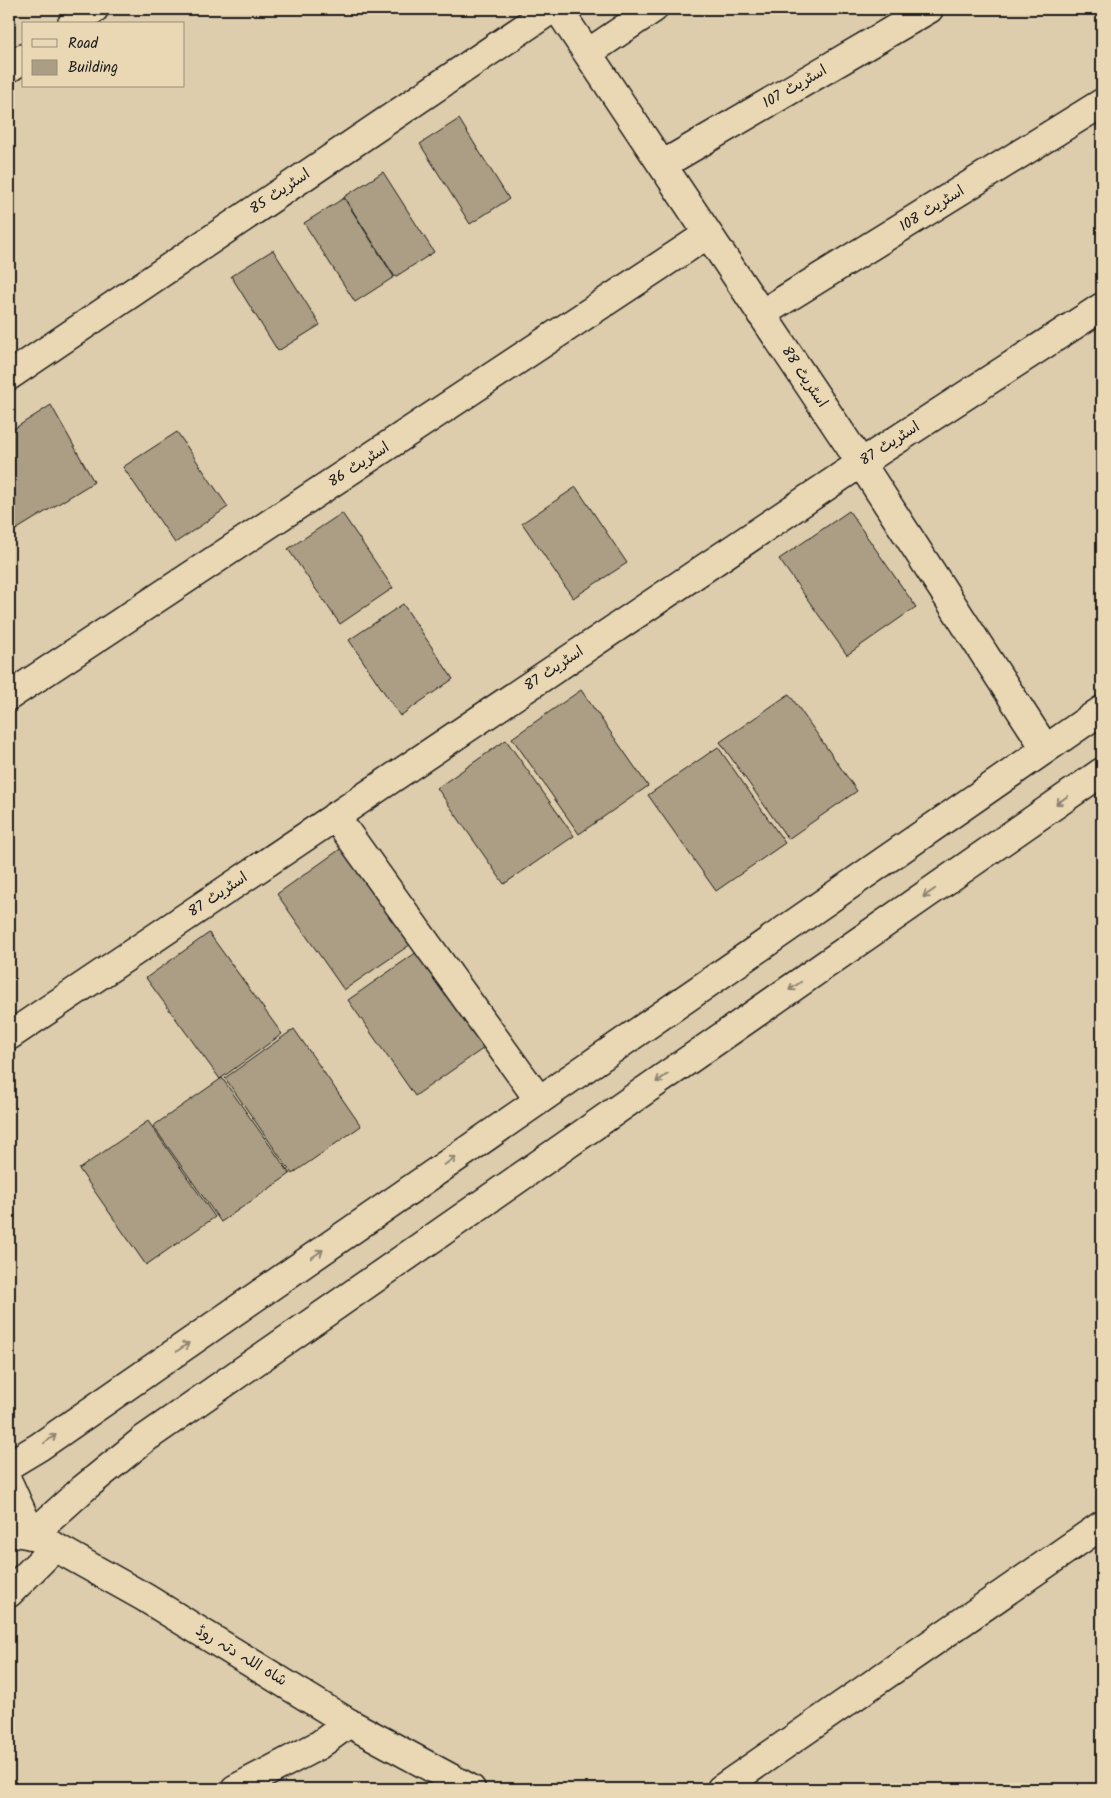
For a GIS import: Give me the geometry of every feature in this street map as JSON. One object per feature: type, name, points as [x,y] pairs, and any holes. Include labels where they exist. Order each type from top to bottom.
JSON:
[{"type":"street","points":[[75,22],[94,9]]},
{"type":"street","name":"اسٹریٹ 85","points":[[9,376],[552,9]]},
{"type":"street","name":"اسٹریٹ 88","points":[[558,9],[861,463],[1045,748]]},
{"type":"street","points":[[588,53],[653,9]]},
{"type":"street","name":"اسٹریٹ 107","points":[[662,165],[929,9]]},
{"type":"street","points":[[9,68],[22,59]]},
{"type":"street","name":"اسٹریٹ 108","points":[[762,314],[1102,103]]},
{"type":"street","name":"اسٹریٹ 86","points":[[9,696],[708,234]]},
{"type":"street","name":"اسٹریٹ 87","points":[[9,1036],[861,463],[1102,307]]},
{"type":"street","points":[[9,1465],[39,1447],[1102,710]]},
{"type":"street","points":[[9,1594],[32,1538],[84,1488],[143,1440],[1102,772]]},
{"type":"street","points":[[335,816],[540,1100]]},
{"type":"street","points":[[9,1484],[32,1538]]},
{"type":"street","points":[[721,1789],[1102,1526]]},
{"type":"street","name":"شاہ اللہ دتہ روڈ","points":[[32,1538],[144,1597],[350,1723],[470,1789]]},
{"type":"street","points":[[235,1789],[319,1745],[350,1723]]},
{"type":"building","points":[[459,119],[509,199],[470,224],[420,144]]},
{"type":"building","points":[[383,172],[434,252],[395,277],[344,197]]},
{"type":"building","points":[[344,198],[394,277],[355,302],[304,223]]},
{"type":"building","points":[[273,250],[320,325],[278,351],[231,276]]},
{"type":"building","points":[[51,405],[94,482],[14,531],[9,523],[9,432]]},
{"type":"building","points":[[177,432],[228,507],[175,543],[123,467]]},
{"type":"building","points":[[576,487],[627,563],[573,598],[522,523]]},
{"type":"building","points":[[849,511],[916,607],[847,655],[779,559]]},
{"type":"building","points":[[342,513],[393,588],[340,624],[288,549]]},
{"type":"building","points":[[403,604],[453,679],[400,716],[349,640]]},
{"type":"building","points":[[581,690],[648,786],[579,834],[512,738]]},
{"type":"building","points":[[789,694],[857,791],[788,839],[720,742]]},
{"type":"building","points":[[506,740],[574,836],[504,884],[437,788]]},
{"type":"building","points":[[718,747],[785,843],[716,891],[648,795]]},
{"type":"building","points":[[346,845],[414,942],[344,990],[277,894]]},
{"type":"building","points":[[209,933],[282,1034],[220,1079],[146,978]]},
{"type":"building","points":[[417,952],[484,1048],[415,1096],[348,1000]]},
{"type":"building","points":[[294,1029],[361,1126],[292,1174],[225,1078]]},
{"type":"building","points":[[222,1078],[290,1174],[221,1222],[153,1126]]},
{"type":"building","points":[[148,1121],[215,1217],[146,1265],[79,1169]]}]
